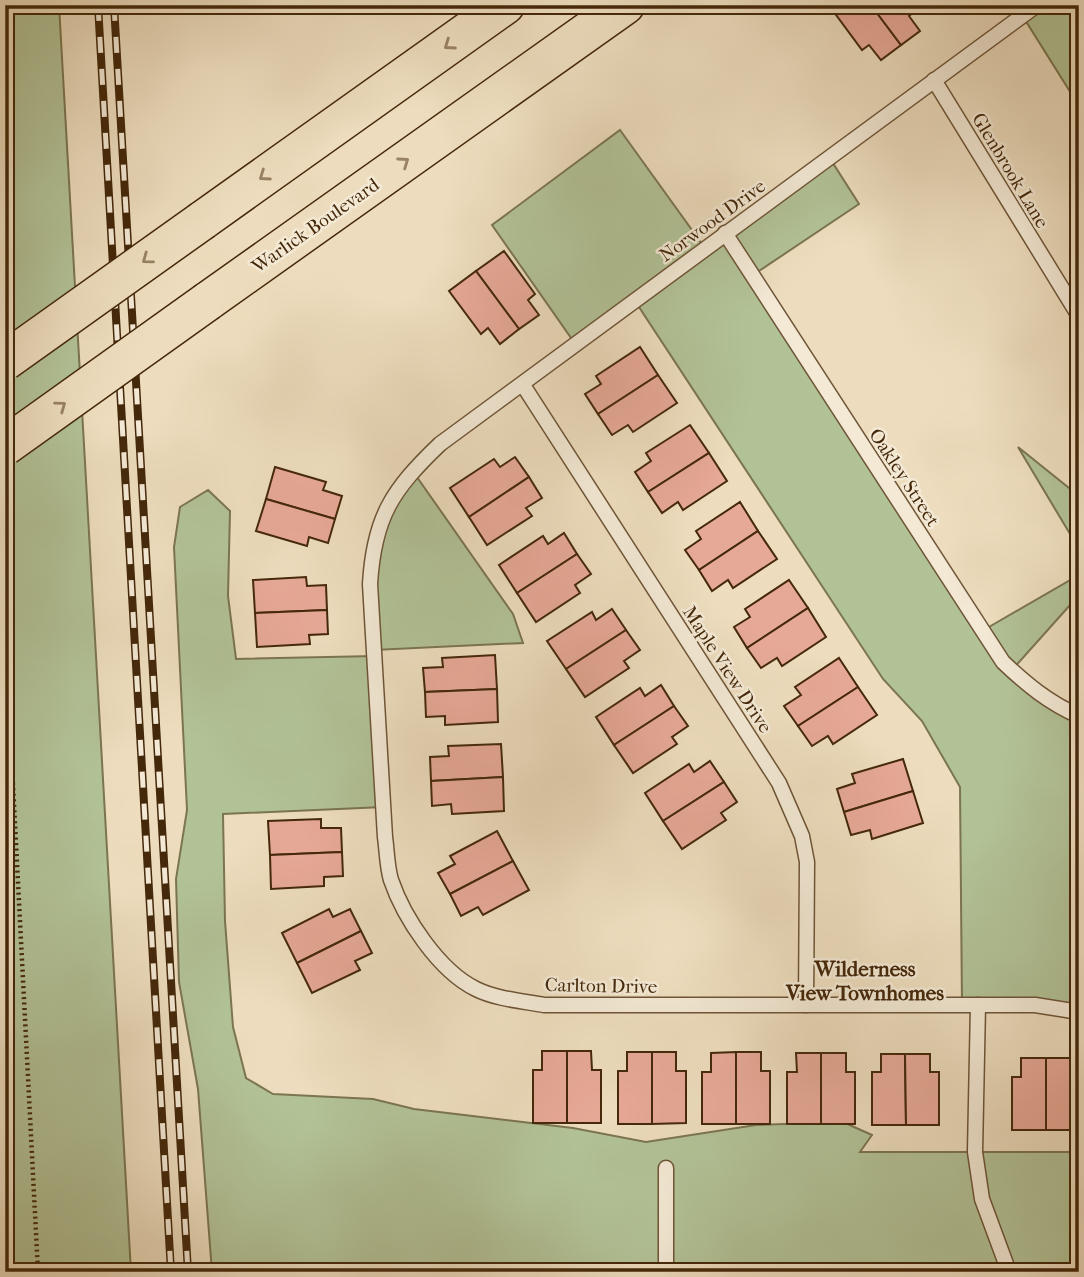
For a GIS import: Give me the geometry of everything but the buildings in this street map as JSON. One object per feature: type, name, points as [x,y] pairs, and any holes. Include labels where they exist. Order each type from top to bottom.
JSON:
[{"type":"main road","points":[[5,361],[505,5]]},
{"type":"main road","name":"Warlick Boulevard","points":[[5,446],[625,5]]},
{"type":"lane","name":"Norwood Drive","points":[[412,470],[440,444],[1037,5]]},
{"type":"lane","name":"Glenbrook Lane","points":[[934,80],[1079,316]]},
{"type":"lane","name":"Oakley Street","points":[[725,233],[1003,662],[1047,699],[1079,716]]},
{"type":"lane","name":"Maple View Drive","points":[[523,385],[779,783],[793,812],[802,836],[807,862],[806,1004]]},
{"type":"lane","name":"Carlton Drive","points":[[412,470],[388,503],[372,554],[370,584],[385,837],[390,877],[404,910],[426,944],[449,970],[476,989],[507,999],[544,1005],[978,1004],[1035,1005],[1079,1012]]},
{"type":"lane","points":[[978,1004],[975,1152],[982,1199],[1009,1272]]},
{"type":"lane","points":[[666,1168],[666,1272]]},
{"type":"path","points":[[5,629],[38,1272]]},
{"type":"green space","points":[[5,5],[59,5],[131,1272],[5,1272]]},
{"type":"green space","points":[[1037,5],[1079,5],[1079,106],[1022,15]]},
{"type":"green space","points":[[620,130],[705,248],[829,157],[859,204],[753,275],[982,631],[1079,575],[1079,595],[1012,670],[1079,716],[1079,1012],[962,1005],[960,787],[922,721],[883,679],[635,301],[576,345],[492,225]]},
{"type":"green space","points":[[1018,447],[1079,496],[1079,549]]},
{"type":"green space","points":[[412,470],[513,614],[523,643],[374,650],[372,554]]},
{"type":"green space","points":[[208,490],[230,511],[228,596],[236,659],[375,656],[383,807],[223,814],[225,921],[233,1027],[246,1078],[273,1094],[373,1099],[414,1109],[573,1128],[646,1142],[756,1125],[843,1122],[872,1135],[860,1152],[1079,1152],[1079,1272],[212,1272],[198,1089],[179,982],[176,879],[187,810],[174,547],[180,507]]},
{"type":"railway","points":[[98,5],[171,1272]]},
{"type":"railway","points":[[114,5],[188,1272]]},
{"type":"district","name":"Wilderness View Townhomes","points":[[865,981]]}]
